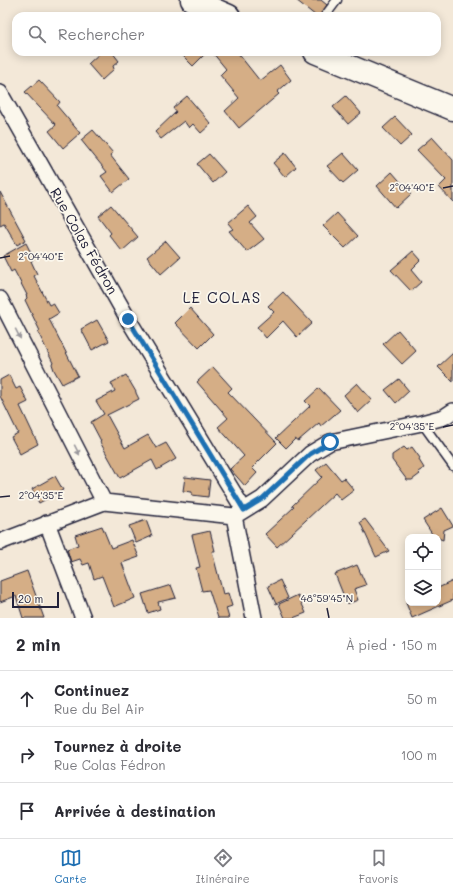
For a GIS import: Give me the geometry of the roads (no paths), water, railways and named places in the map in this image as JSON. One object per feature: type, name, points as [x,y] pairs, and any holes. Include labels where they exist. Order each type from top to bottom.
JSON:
[{"type":"street","points":[[192,0],[220,12]]},
{"type":"street","points":[[325,56],[453,109]]},
{"type":"street","name":"Rue Colas Fédron","points":[[0,93],[239,513]]},
{"type":"street","points":[[0,299],[104,502]]},
{"type":"street","points":[[0,542],[104,502],[239,513],[262,499],[310,454],[330,442],[422,423],[444,417],[453,410]]},
{"type":"street","points":[[239,513],[254,618]]},
{"type":"street","points":[[47,523],[83,618]]},
{"type":"lane","points":[[328,12],[337,0]]},
{"type":"lane","points":[[422,423],[453,466]]},
{"type":"district","name":"LE COLAS","points":[[222,298]]}]
